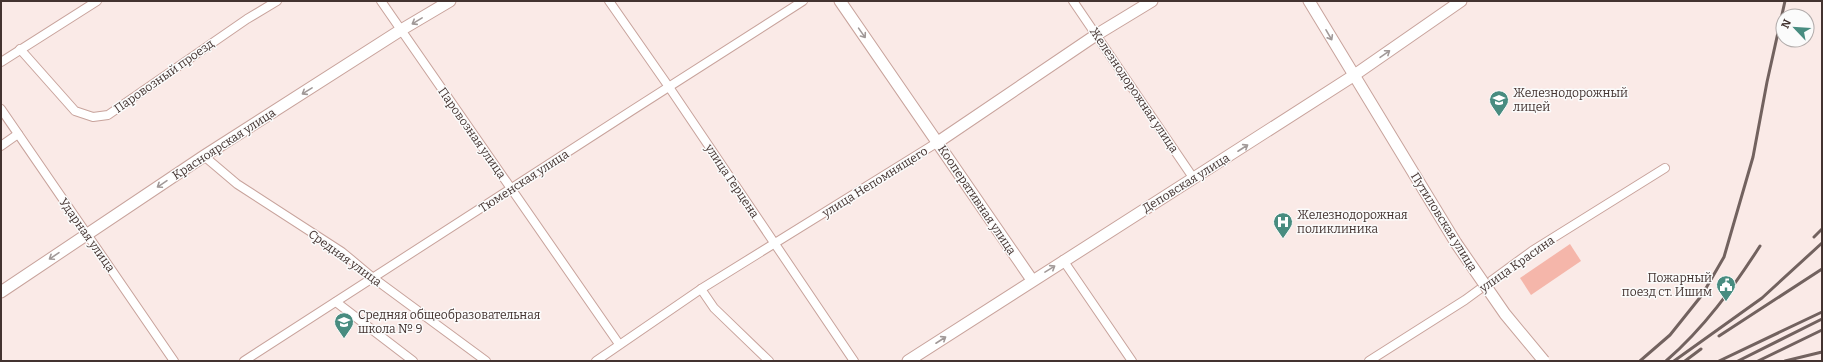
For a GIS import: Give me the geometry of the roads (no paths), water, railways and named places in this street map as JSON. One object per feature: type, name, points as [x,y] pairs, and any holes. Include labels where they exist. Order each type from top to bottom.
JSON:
[{"type":"main road","name":"Красноярская улица","points":[[1,292],[204,156],[401,30],[450,1]]},
{"type":"main road","name":"Кооперативная улица","points":[[840,1],[1032,280]]},
{"type":"main road","name":"улица Непомнящего","points":[[938,142],[1096,35],[1152,1]]},
{"type":"main road","name":"Путиловская улица","points":[[1309,1],[1353,76],[1456,242],[1504,314],[1544,361]]},
{"type":"main road","name":"Деповская улица","points":[[908,361],[1063,260],[1194,179],[1353,76],[1461,1]]},
{"type":"street","points":[[1,62],[97,1]]},
{"type":"street","name":"Паровозный проезд","points":[[20,50],[74,111],[93,117],[108,115],[247,19],[277,1]]},
{"type":"street","name":"Паровозная улица","points":[[381,1],[619,344]]},
{"type":"street","name":"улица Герцена","points":[[609,1],[669,87],[854,361]]},
{"type":"street","name":"Тюменская улица","points":[[244,361],[372,277],[511,190],[803,1]]},
{"type":"street","name":"Железнодорожная улица","points":[[1074,1],[1194,179]]},
{"type":"street","name":"Ударная улица","points":[[1,109],[174,361]]},
{"type":"street","points":[[1,146],[18,134]]},
{"type":"street","name":"улица Непомнящего","points":[[596,361],[701,289],[775,245],[938,142]]},
{"type":"street","name":"Средняя улица","points":[[204,156],[237,184],[342,252],[372,277],[486,361]]},
{"type":"street","name":"улица Красина","points":[[1369,361],[1465,300],[1532,251],[1665,168]]},
{"type":"street","points":[[1063,260],[1132,361]]},
{"type":"street","points":[[701,289],[714,308],[769,361]]},
{"type":"street","points":[[336,302],[413,361]]},
{"type":"railway","points":[[1640,361],[1670,335],[1702,295],[1724,257],[1753,157],[1767,82],[1785,1]]},
{"type":"railway","points":[[1814,237],[1822,229]]},
{"type":"railway","points":[[1674,361],[1762,298],[1822,243]]},
{"type":"railway","points":[[1666,361],[1693,335],[1717,307],[1760,246]]},
{"type":"railway","points":[[1719,336],[1822,269]]},
{"type":"railway","points":[[1719,361],[1822,312]]},
{"type":"railway","points":[[1738,361],[1822,319]]},
{"type":"railway","points":[[1758,361],[1822,330]]},
{"type":"railway","points":[[1685,361],[1701,349]]},
{"type":"railway","points":[[1785,361],[1822,352]]},
{"type":"place","name":"Железнодорожный лицей","points":[[1499,117]]},
{"type":"place","name":"Железнодорожная поликлиника","points":[[1283,239]]},
{"type":"place","name":"Пожарный поезд ст. Ишим","points":[[1726,302]]},
{"type":"place","name":"Средняя общеобразовательная школа № 9","points":[[344,339]]}]
